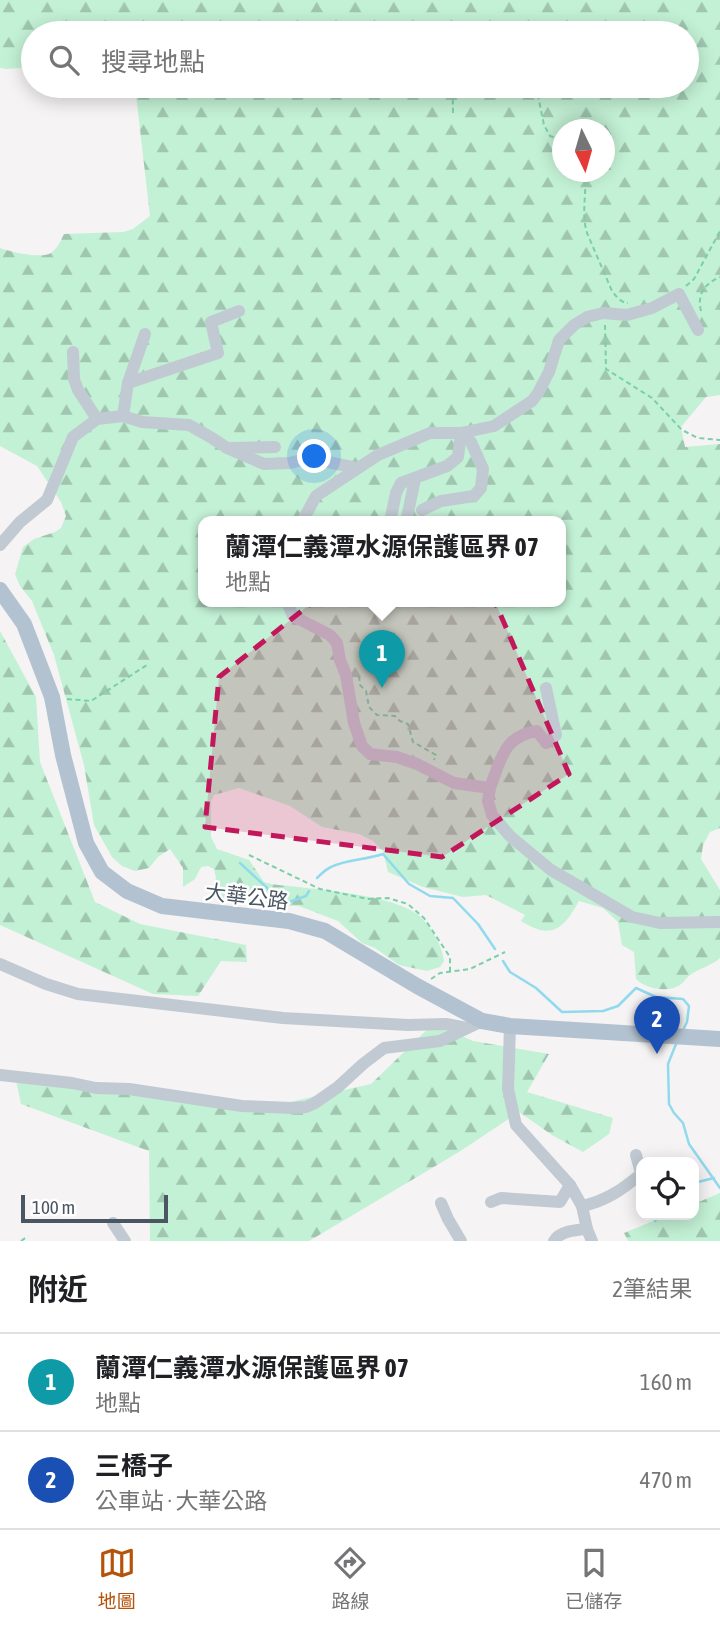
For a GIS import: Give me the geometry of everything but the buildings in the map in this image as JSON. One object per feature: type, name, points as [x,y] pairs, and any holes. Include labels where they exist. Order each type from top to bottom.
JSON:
[{"type":"main road","name":"大華公路","points":[[0,590],[24,624],[52,697],[63,755],[86,843],[102,872],[127,891],[162,906],[289,921],[325,931],[417,986],[474,1025],[720,1039]]},
{"type":"street","points":[[305,516],[316,496],[378,455],[430,433],[461,433],[494,426],[532,401],[549,372],[559,340],[587,317],[603,313],[627,315],[652,308],[680,294],[698,330]]},
{"type":"street","points":[[128,383],[218,353],[211,322],[239,311]]},
{"type":"street","points":[[123,416],[128,383],[145,334]]},
{"type":"street","points":[[73,352],[74,379],[97,419]]},
{"type":"street","points":[[0,545],[20,522],[47,500],[73,437],[97,419],[123,416],[142,422],[189,425],[228,448],[264,464],[290,463],[308,458],[357,468]]},
{"type":"street","points":[[391,516],[401,482],[447,466],[458,457],[461,433]]},
{"type":"street","points":[[422,510],[441,501],[474,496],[481,488],[482,469],[471,442],[461,433]]},
{"type":"street","points":[[228,448],[275,447]]},
{"type":"street","points":[[407,516],[415,479]]},
{"type":"street","points":[[289,607],[293,615],[330,635],[337,643],[354,723],[362,746],[370,754],[397,757],[454,783],[490,788]]},
{"type":"street","points":[[546,688],[556,735],[546,743],[537,731],[523,733],[506,747],[490,788],[488,801],[492,815],[510,836],[551,870],[632,917],[660,923],[720,922]]},
{"type":"street","points":[[0,964],[78,995],[282,1018],[408,1025],[474,1025]]},
{"type":"street","points":[[0,1075],[242,1105],[306,1107],[338,1087],[384,1048],[440,1041],[474,1025]]},
{"type":"street","points":[[510,1026],[508,1089],[516,1125],[570,1185],[582,1206],[589,1235],[571,1231],[556,1237],[554,1241]]},
{"type":"street","points":[[582,1206],[596,1203],[622,1190],[636,1177]]},
{"type":"street","points":[[491,1202],[501,1198],[560,1202],[570,1185]]},
{"type":"street","points":[[441,1203],[461,1241]]},
{"type":"street","points":[[113,1223],[125,1241]]},
{"type":"path","points":[[453,98],[453,113]]},
{"type":"path","points":[[538,98],[544,125],[552,137]]},
{"type":"path","points":[[586,182],[584,225],[612,291],[625,303],[643,302],[652,308]]},
{"type":"path","points":[[680,294],[694,279],[720,231]]},
{"type":"path","points":[[701,311],[699,300],[702,292],[720,277]]},
{"type":"path","points":[[603,313],[606,328],[606,369],[652,398],[682,429],[698,438],[720,440]]},
{"type":"path","points":[[52,697],[90,701],[147,665]]},
{"type":"path","points":[[346,676],[359,677],[369,706],[377,715],[395,716],[408,724],[414,741],[436,755],[429,771]]},
{"type":"path","points":[[249,855],[320,888],[368,899],[388,898],[408,904],[424,918],[450,957],[450,971]]},
{"type":"path","points":[[417,986],[440,974],[470,969],[505,952]]},
{"type":"path","points":[[21,1241],[28,1236]]},
{"type":"highlighted area","points":[[368,558],[483,574],[569,774],[442,857],[205,827],[219,677]]},
{"type":"green space","points":[[0,0],[720,0],[720,395],[706,397],[681,427],[685,447],[720,444],[720,828],[710,832],[703,845],[701,859],[720,890],[720,958],[673,988],[650,987],[636,979],[634,952],[622,945],[618,922],[603,908],[579,901],[562,925],[548,931],[540,930],[521,921],[525,915],[486,895],[463,897],[423,887],[388,872],[383,851],[373,841],[359,834],[322,827],[290,806],[239,788],[214,795],[211,801],[211,837],[217,849],[249,860],[264,882],[373,898],[410,910],[422,918],[436,938],[444,961],[440,967],[427,971],[399,965],[375,948],[362,943],[338,921],[299,906],[257,905],[218,898],[212,894],[216,878],[214,869],[208,866],[201,867],[195,879],[183,887],[183,868],[170,849],[158,857],[149,868],[135,871],[122,866],[112,857],[94,825],[84,765],[54,655],[32,601],[20,586],[15,574],[23,547],[34,539],[61,528],[66,516],[61,502],[37,466],[0,446],[0,248],[26,254],[47,255],[56,249],[64,234],[123,232],[133,229],[150,216],[136,98],[699,98],[699,21],[21,21],[21,68],[0,68]]},
{"type":"green space","points":[[0,631],[36,697],[40,762],[95,902],[140,924],[246,945],[247,962],[221,961],[198,996],[153,994],[0,925]]},
{"type":"green space","points":[[434,1023],[473,1041],[549,1054],[527,1092],[613,1118],[609,1134],[583,1152],[519,1112],[459,1152],[309,1241],[150,1241],[149,1151],[21,1104],[16,1080],[281,1104],[371,1084]]},
{"type":"green space","points":[[720,1193],[720,1241],[628,1241],[624,1233],[656,1220],[699,1220],[699,1202]]},
{"type":"waterway","points":[[317,878],[337,864],[383,854],[409,884],[430,896],[453,898],[478,924],[495,949]]},
{"type":"waterway","points":[[240,863],[278,898],[289,902],[306,896],[309,891]]},
{"type":"waterway","points":[[503,961],[510,972],[536,988],[562,1012],[603,1011],[618,1006],[636,988],[656,997],[683,999],[689,1006],[687,1022],[682,1032]]},
{"type":"waterway","points":[[676,1044],[668,1064],[669,1104],[683,1123],[689,1144],[720,1188]]},
{"type":"waterway","points":[[699,1182],[714,1178]]},
{"type":"place","name":"蘭潭仁義潭水源保護區界 07","points":[[382,688]]},
{"type":"place","name":"三橋子","points":[[657,1054]]}]
